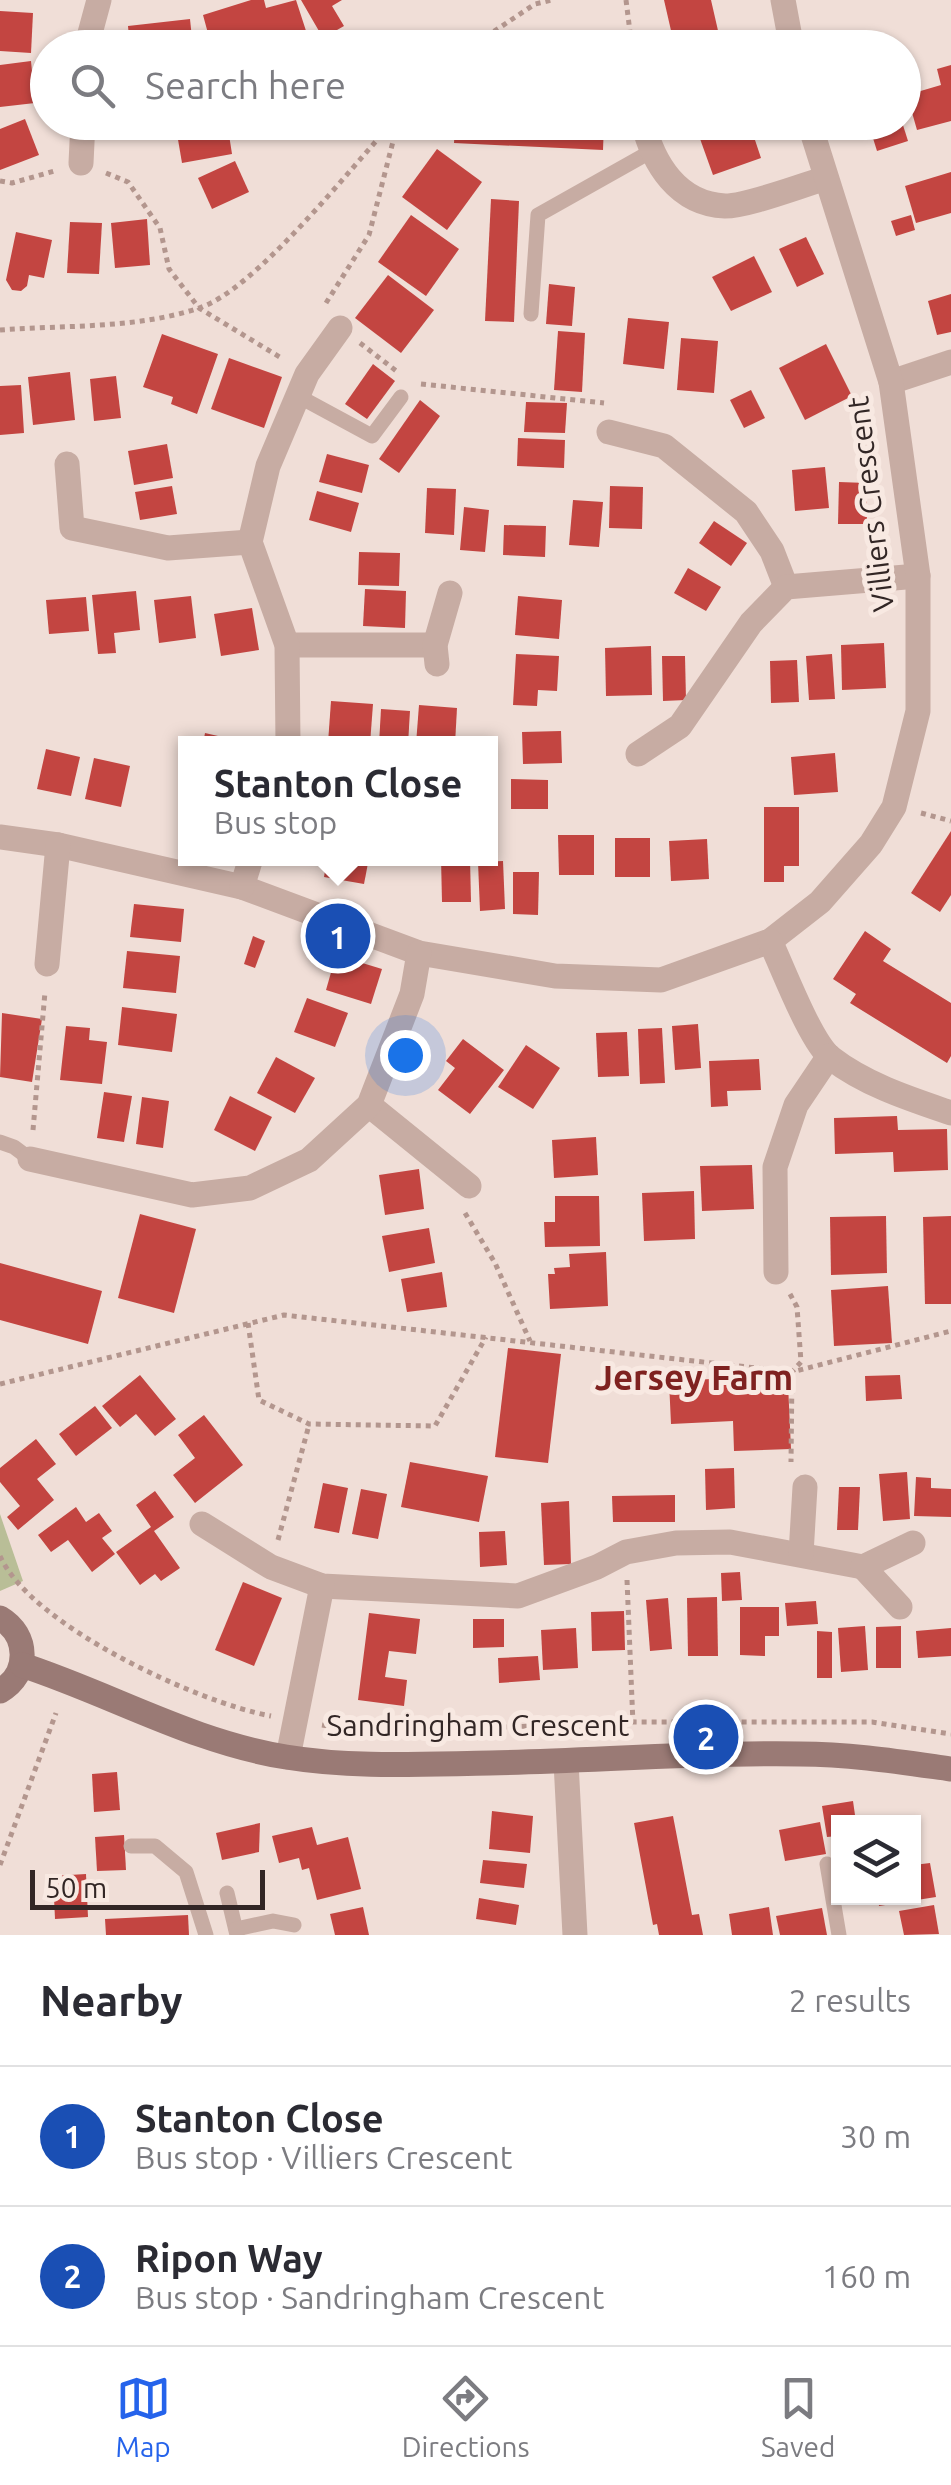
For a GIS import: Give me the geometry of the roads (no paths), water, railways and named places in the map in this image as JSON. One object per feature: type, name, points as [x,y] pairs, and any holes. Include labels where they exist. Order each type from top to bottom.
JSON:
[{"type":"street","points":[[91,30],[99,0]]},
{"type":"street","points":[[782,0],[788,30]]},
{"type":"street","points":[[81,163],[82,140]]},
{"type":"street","points":[[647,140],[650,152],[678,189],[700,202],[728,206],[824,179]]},
{"type":"street","name":"Villiers Crescent","points":[[0,837],[58,845],[242,887],[419,953],[555,976],[662,980],[770,941],[820,902],[871,844],[894,806],[918,711],[918,576],[890,382],[813,140]]},
{"type":"street","points":[[288,736],[287,645],[250,542],[268,466],[302,385],[340,328]]},
{"type":"street","points":[[890,382],[951,362]]},
{"type":"street","points":[[609,432],[664,446],[746,512],[772,551],[786,588]]},
{"type":"street","points":[[67,464],[72,528],[168,548],[250,542]]},
{"type":"street","points":[[638,754],[680,726],[733,647],[786,588],[918,576]]},
{"type":"street","points":[[287,645],[436,654],[450,593]]},
{"type":"street","points":[[47,964],[58,845]]},
{"type":"street","points":[[242,887],[249,866]]},
{"type":"street","points":[[770,941],[829,1056],[894,1094],[951,1113]]},
{"type":"street","points":[[30,1159],[192,1195],[250,1188],[310,1160],[369,1105],[412,994],[419,953]]},
{"type":"street","points":[[776,1272],[775,1167],[796,1105],[829,1056]]},
{"type":"street","points":[[369,1105],[469,1186]]},
{"type":"street","points":[[801,1554],[805,1487]]},
{"type":"street","points":[[202,1524],[271,1567],[322,1586],[518,1596],[626,1552],[676,1544],[730,1542],[863,1567],[900,1608]]},
{"type":"street","points":[[863,1567],[913,1543]]},
{"type":"street","points":[[288,1758],[322,1586]]},
{"type":"street","points":[[0,1618],[21,1640],[22,1665],[17,1676],[0,1691]]},
{"type":"street","name":"Sandringham Crescent","points":[[22,1665],[72,1681],[164,1723],[288,1758],[408,1765],[803,1754],[951,1769]]},
{"type":"street","points":[[566,1762],[575,1935]]},
{"type":"lane","points":[[530,314],[538,215],[650,152]]},
{"type":"lane","points":[[302,385],[372,436],[401,396]]},
{"type":"lane","points":[[0,1142],[14,1146],[30,1159]]},
{"type":"lane","points":[[131,1846],[155,1846],[186,1872],[206,1935]]},
{"type":"lane","points":[[826,1864],[839,1935]]},
{"type":"lane","points":[[227,1893],[236,1932],[273,1920],[294,1925]]},
{"type":"place","name":"Stanton Close","points":[[338,936]]},
{"type":"place","name":"Ripon Way","points":[[706,1737]]},
{"type":"district","name":"Jersey Farm","points":[[694,1378]]}]
